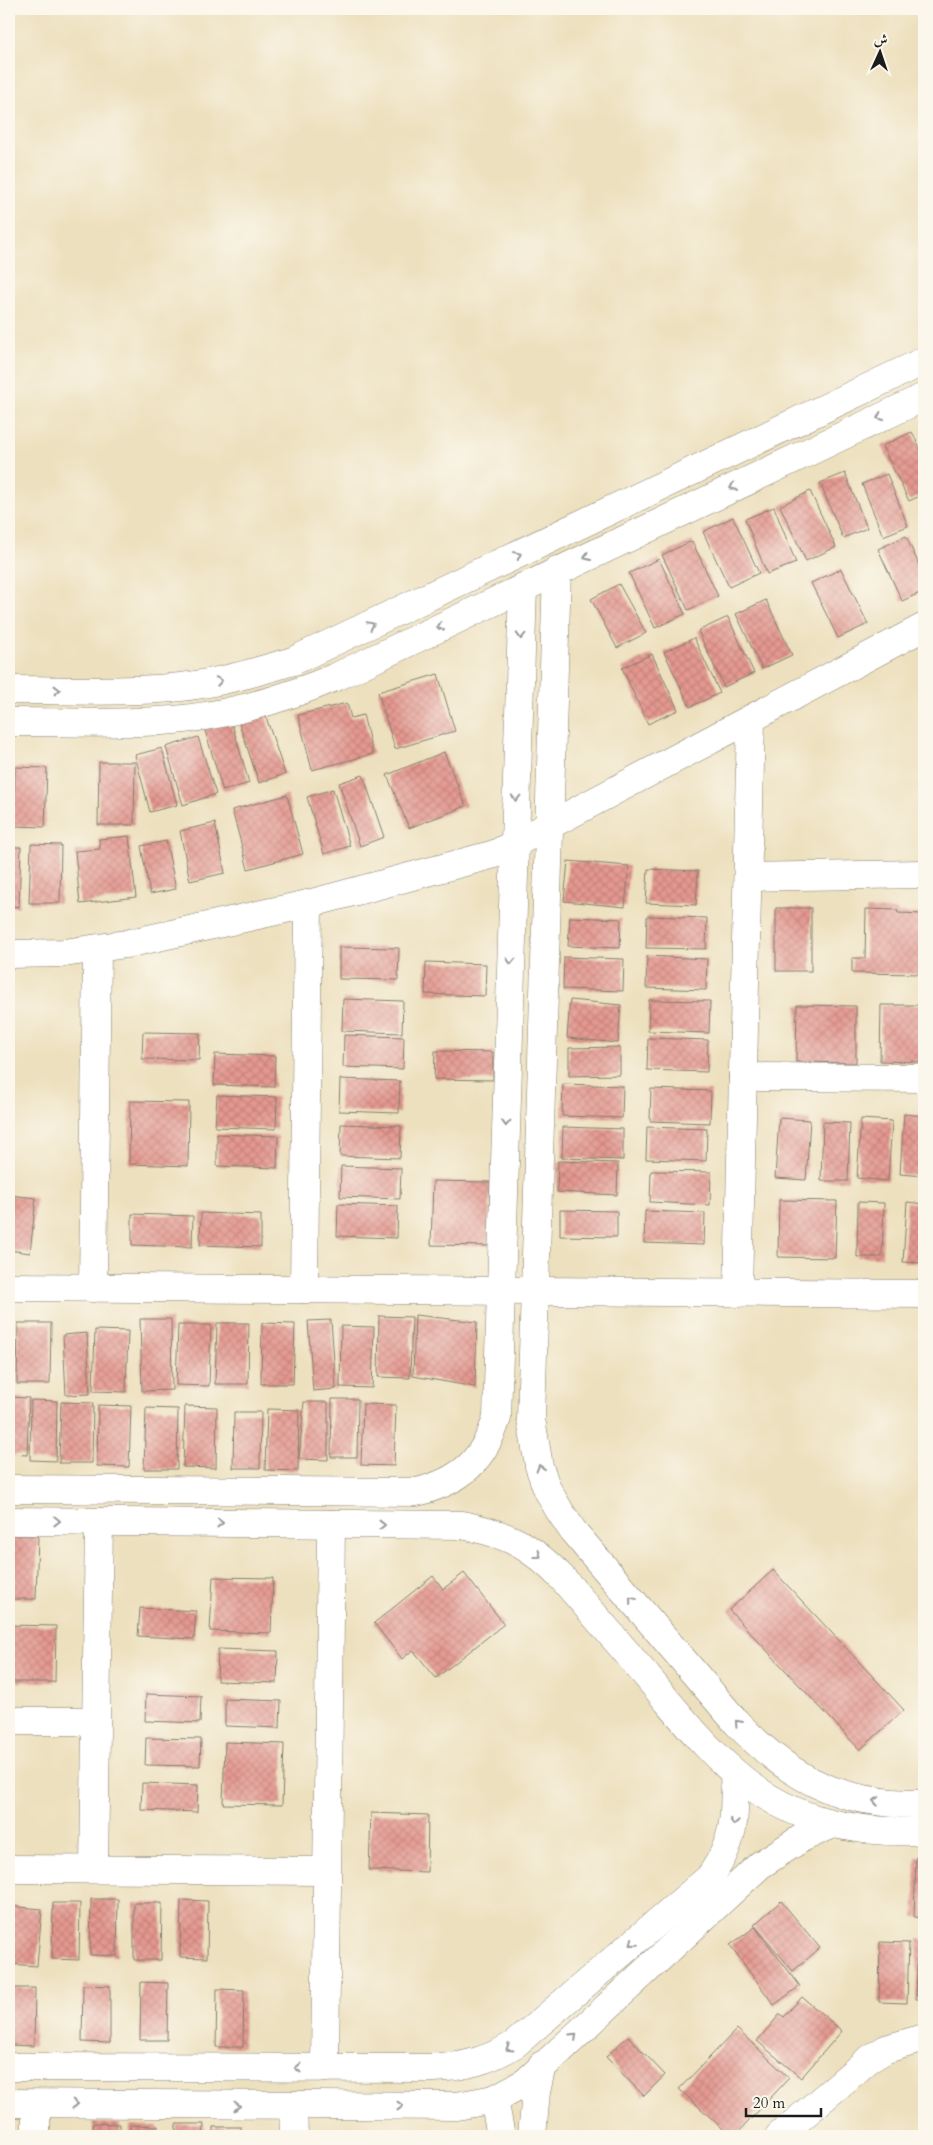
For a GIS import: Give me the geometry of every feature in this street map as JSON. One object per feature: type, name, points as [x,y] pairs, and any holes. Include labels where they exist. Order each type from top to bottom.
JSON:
[{"type":"street","points":[[9,690],[145,690],[182,687],[220,681],[293,661],[924,360]]},
{"type":"street","points":[[9,722],[146,722],[218,714],[266,703],[304,690],[338,676],[924,396]]},
{"type":"street","points":[[557,570],[531,1419],[534,1443],[547,1489],[558,1510],[573,1531],[736,1722],[767,1753],[788,1769],[819,1786],[852,1797],[886,1803],[924,1804]]},
{"type":"street","points":[[9,1489],[417,1492],[450,1482],[476,1461],[492,1434],[497,1418],[523,587]]},
{"type":"street","points":[[9,954],[64,953],[97,949],[308,904],[495,854],[924,627]]},
{"type":"street","points":[[738,1293],[751,718]]},
{"type":"street","points":[[748,877],[924,874]]},
{"type":"street","points":[[304,1290],[308,904]]},
{"type":"street","points":[[93,1288],[97,949]]},
{"type":"street","points":[[743,1077],[924,1078]]},
{"type":"street","points":[[9,1287],[924,1294]]},
{"type":"street","points":[[9,1521],[462,1525],[491,1530],[518,1542],[542,1558],[563,1578],[701,1740],[734,1773],[759,1792],[794,1811],[831,1825],[870,1831],[924,1832]]},
{"type":"street","points":[[94,1869],[98,1522]]},
{"type":"street","points":[[325,2068],[331,1524]]},
{"type":"street","points":[[9,1721],[95,1721]]},
{"type":"street","points":[[9,2067],[456,2068],[477,2063],[497,2055],[515,2044],[709,1878],[726,1852],[735,1823],[734,1773]]},
{"type":"street","points":[[9,2103],[457,2106],[494,2099],[526,2082],[542,2065],[760,1865],[802,1838],[831,1825]]},
{"type":"street","points":[[9,1869],[326,1871]]},
{"type":"street","points":[[779,2136],[868,2060],[886,2049],[924,2038]]},
{"type":"street","points":[[532,2136],[536,2092],[542,2065]]},
{"type":"street","points":[[494,2099],[501,2136]]},
{"type":"street","points":[[36,2104],[36,2136]]},
{"type":"street","points":[[293,2106],[294,2136]]},
{"type":"building","points":[[912,432],[924,457],[924,494],[909,501],[882,446]]},
{"type":"building","points":[[845,473],[867,528],[843,538],[820,483]]},
{"type":"building","points":[[887,474],[908,526],[883,536],[862,484]]},
{"type":"building","points":[[810,491],[836,547],[806,561],[780,506]]},
{"type":"building","points":[[774,507],[796,563],[767,574],[745,519]]},
{"type":"building","points":[[733,517],[759,573],[729,587],[703,532]]},
{"type":"building","points":[[906,536],[924,576],[924,591],[902,601],[878,549]]},
{"type":"building","points":[[692,541],[718,596],[688,610],[662,555]]},
{"type":"building","points":[[659,559],[685,614],[655,628],[629,573]]},
{"type":"building","points":[[841,569],[868,624],[838,638],[811,583]]},
{"type":"building","points":[[619,584],[646,633],[617,648],[591,599]]},
{"type":"building","points":[[766,600],[792,655],[762,669],[736,614]]},
{"type":"building","points":[[728,617],[754,673],[724,687],[698,631]]},
{"type":"building","points":[[694,638],[720,693],[690,707],[664,652]]},
{"type":"building","points":[[652,654],[678,710],[648,724],[622,668]]},
{"type":"building","points":[[438,674],[455,731],[395,749],[378,692]]},
{"type":"building","points":[[347,703],[351,718],[363,715],[373,754],[312,770],[298,715]]},
{"type":"building","points":[[263,708],[285,774],[259,783],[237,717]]},
{"type":"building","points":[[231,720],[249,783],[223,791],[204,727]]},
{"type":"building","points":[[198,737],[216,794],[183,805],[166,747]]},
{"type":"building","points":[[162,748],[177,805],[150,812],[135,755]]},
{"type":"building","points":[[444,752],[466,806],[409,828],[387,775]]},
{"type":"building","points":[[99,762],[135,762],[134,825],[98,825]]},
{"type":"building","points":[[15,767],[47,768],[45,827],[13,826]]},
{"type":"building","points":[[363,775],[384,837],[360,846],[339,783]]},
{"type":"building","points":[[333,789],[350,846],[324,854],[307,797]]},
{"type":"building","points":[[287,795],[303,854],[248,869],[232,810]]},
{"type":"building","points":[[215,823],[225,873],[190,881],[180,831]]},
{"type":"building","points":[[129,836],[136,897],[80,904],[75,851],[100,849],[99,839]]},
{"type":"building","points":[[166,841],[176,889],[150,894],[141,846]]},
{"type":"building","points":[[31,844],[61,845],[60,903],[29,903]]},
{"type":"building","points":[[9,847],[21,847],[19,907],[9,906]]},
{"type":"building","points":[[568,861],[629,866],[625,907],[564,901]]},
{"type":"building","points":[[648,869],[698,871],[696,905],[646,903]]},
{"type":"building","points":[[776,908],[811,908],[811,971],[776,971]]},
{"type":"building","points":[[866,909],[897,910],[898,913],[924,914],[924,974],[852,973],[852,958],[865,958]]},
{"type":"building","points":[[647,916],[707,918],[706,949],[646,948]]},
{"type":"building","points":[[570,917],[621,919],[620,948],[568,946]]},
{"type":"building","points":[[339,947],[399,948],[398,980],[339,979]]},
{"type":"building","points":[[647,956],[707,959],[706,990],[646,988]]},
{"type":"building","points":[[564,957],[624,959],[623,991],[563,989]]},
{"type":"building","points":[[426,962],[486,964],[485,996],[425,994]]},
{"type":"building","points":[[343,999],[403,1001],[402,1033],[342,1031]]},
{"type":"building","points":[[570,1000],[621,1005],[618,1043],[567,1038]]},
{"type":"building","points":[[649,1000],[710,1001],[709,1033],[648,1031]]},
{"type":"building","points":[[797,1005],[856,1006],[856,1063],[796,1062]]},
{"type":"building","points":[[881,1005],[924,1005],[924,1062],[880,1061]]},
{"type":"building","points":[[143,1032],[200,1033],[199,1060],[142,1059]]},
{"type":"building","points":[[344,1035],[404,1037],[403,1069],[343,1067]]},
{"type":"building","points":[[648,1038],[708,1040],[707,1072],[647,1070]]},
{"type":"building","points":[[620,1047],[620,1075],[569,1076],[569,1048]]},
{"type":"building","points":[[435,1051],[493,1052],[493,1080],[434,1079]]},
{"type":"building","points":[[215,1054],[275,1056],[274,1087],[214,1085]]},
{"type":"building","points":[[340,1079],[400,1081],[399,1113],[339,1111]]},
{"type":"building","points":[[563,1084],[623,1086],[622,1118],[562,1116]]},
{"type":"building","points":[[651,1089],[711,1091],[710,1123],[650,1121]]},
{"type":"building","points":[[217,1095],[277,1097],[276,1129],[215,1127]]},
{"type":"building","points":[[130,1101],[189,1102],[188,1166],[129,1164]]},
{"type":"building","points":[[904,1114],[924,1116],[924,1176],[900,1174]]},
{"type":"building","points":[[779,1118],[810,1120],[806,1180],[775,1178]]},
{"type":"building","points":[[861,1119],[892,1121],[888,1181],[857,1178]]},
{"type":"building","points":[[823,1122],[850,1123],[848,1181],[821,1181]]},
{"type":"building","points":[[341,1124],[401,1126],[400,1158],[340,1156]]},
{"type":"building","points":[[563,1127],[623,1129],[623,1160],[562,1158]]},
{"type":"building","points":[[647,1127],[707,1129],[706,1161],[646,1159]]},
{"type":"building","points":[[217,1134],[278,1136],[277,1168],[217,1166]]},
{"type":"building","points":[[558,1161],[618,1163],[617,1195],[557,1192]]},
{"type":"building","points":[[341,1166],[401,1168],[400,1199],[340,1197]]},
{"type":"building","points":[[651,1171],[711,1172],[710,1205],[650,1202]]},
{"type":"building","points":[[433,1181],[490,1182],[489,1246],[431,1245]]},
{"type":"building","points":[[9,1195],[36,1198],[30,1253],[9,1250]]},
{"type":"building","points":[[779,1200],[837,1201],[835,1258],[778,1257]]},
{"type":"building","points":[[858,1202],[884,1203],[882,1257],[857,1257]]},
{"type":"building","points":[[907,1202],[924,1204],[924,1263],[903,1262]]},
{"type":"building","points":[[338,1204],[398,1206],[397,1238],[337,1236]]},
{"type":"building","points":[[560,1210],[617,1211],[617,1237],[560,1236]]},
{"type":"building","points":[[645,1211],[705,1213],[704,1245],[644,1243]]},
{"type":"building","points":[[201,1213],[261,1215],[261,1247],[200,1245]]},
{"type":"building","points":[[132,1214],[193,1216],[192,1247],[132,1245]]},
{"type":"building","points":[[415,1315],[477,1322],[475,1387],[413,1376]]},
{"type":"building","points":[[379,1316],[412,1317],[410,1378],[378,1377]]},
{"type":"building","points":[[140,1319],[171,1319],[172,1390],[142,1391]]},
{"type":"building","points":[[331,1320],[336,1389],[313,1391],[308,1321]]},
{"type":"building","points":[[18,1323],[51,1323],[50,1384],[17,1384]]},
{"type":"building","points":[[217,1323],[249,1323],[248,1384],[215,1384]]},
{"type":"building","points":[[262,1323],[295,1324],[293,1384],[261,1384]]},
{"type":"building","points":[[9,1325],[12,1325],[11,1386],[9,1386]]},
{"type":"building","points":[[178,1325],[211,1325],[209,1386],[176,1385]]},
{"type":"building","points":[[341,1326],[374,1327],[372,1388],[340,1387]]},
{"type":"building","points":[[95,1330],[128,1331],[126,1392],[93,1391]]},
{"type":"building","points":[[87,1333],[90,1394],[66,1395],[63,1335]]},
{"type":"building","points":[[9,1397],[29,1398],[27,1455],[9,1454]]},
{"type":"building","points":[[332,1399],[358,1399],[357,1457],[331,1457]]},
{"type":"building","points":[[31,1400],[57,1401],[56,1461],[30,1460]]},
{"type":"building","points":[[61,1402],[93,1403],[92,1463],[59,1463]]},
{"type":"building","points":[[304,1402],[328,1402],[328,1460],[299,1459]]},
{"type":"building","points":[[363,1404],[396,1405],[394,1466],[361,1465]]},
{"type":"building","points":[[98,1405],[131,1406],[129,1467],[97,1466]]},
{"type":"building","points":[[185,1406],[217,1407],[216,1468],[183,1467]]},
{"type":"building","points":[[146,1408],[178,1409],[177,1469],[144,1469]]},
{"type":"building","points":[[267,1409],[299,1410],[298,1471],[265,1470]]},
{"type":"building","points":[[234,1412],[261,1412],[260,1468],[233,1468]]},
{"type":"building","points":[[9,1535],[38,1536],[36,1599],[9,1599]]},
{"type":"building","points":[[773,1570],[904,1710],[860,1750],[729,1610]]},
{"type":"building","points":[[464,1573],[504,1624],[436,1678],[413,1650],[402,1659],[374,1623],[433,1576],[443,1589]]},
{"type":"building","points":[[213,1577],[273,1578],[271,1633],[210,1631]]},
{"type":"building","points":[[9,1607],[11,1607],[10,1620],[9,1620]]},
{"type":"building","points":[[140,1608],[196,1611],[194,1639],[138,1636]]},
{"type":"building","points":[[9,1625],[56,1626],[55,1682],[9,1682]]},
{"type":"building","points":[[218,1649],[278,1651],[277,1683],[217,1681]]},
{"type":"building","points":[[146,1694],[201,1696],[200,1723],[145,1721]]},
{"type":"building","points":[[225,1699],[281,1701],[280,1728],[225,1726]]},
{"type":"building","points":[[146,1738],[201,1739],[200,1766],[145,1765]]},
{"type":"building","points":[[225,1742],[284,1744],[282,1805],[223,1804]]},
{"type":"building","points":[[142,1783],[198,1785],[197,1812],[141,1810]]},
{"type":"building","points":[[371,1813],[428,1815],[427,1872],[369,1870]]},
{"type":"building","points":[[916,1857],[924,1857],[924,1918],[914,1917]]},
{"type":"building","points":[[91,1899],[118,1899],[117,1956],[90,1955]]},
{"type":"building","points":[[181,1900],[208,1901],[207,1958],[180,1957]]},
{"type":"building","points":[[781,1901],[820,1948],[793,1971],[754,1925]]},
{"type":"building","points":[[53,1903],[80,1903],[79,1960],[52,1959]]},
{"type":"building","points":[[134,1903],[162,1903],[161,1960],[134,1960]]},
{"type":"building","points":[[9,1906],[42,1909],[37,1966],[9,1964]]},
{"type":"building","points":[[755,1927],[800,1986],[774,2005],[730,1945]]},
{"type":"building","points":[[918,1939],[924,1939],[924,1999],[916,1999]]},
{"type":"building","points":[[880,1942],[909,1943],[907,2003],[879,2002]]},
{"type":"building","points":[[141,1982],[168,1983],[167,2040],[140,2040]]},
{"type":"building","points":[[83,1985],[110,1986],[110,2043],[82,2042]]},
{"type":"building","points":[[9,1988],[35,1988],[34,2046],[9,2045]]},
{"type":"building","points":[[217,1989],[244,1990],[243,2047],[216,2047]]},
{"type":"building","points":[[802,1997],[842,2031],[801,2078],[757,2041],[780,2014],[784,2017]]},
{"type":"building","points":[[737,2029],[789,2078],[735,2136],[731,2136],[679,2089]]},
{"type":"building","points":[[628,2036],[665,2075],[644,2096],[606,2057]]},
{"type":"building","points":[[93,2123],[120,2124],[120,2136],[93,2136]]},
{"type":"building","points":[[176,2124],[204,2124],[203,2136],[176,2136]]},
{"type":"building","points":[[130,2125],[158,2126],[158,2136],[130,2136]]},
{"type":"building","points":[[214,2127],[241,2127],[241,2136],[214,2136]]}]
